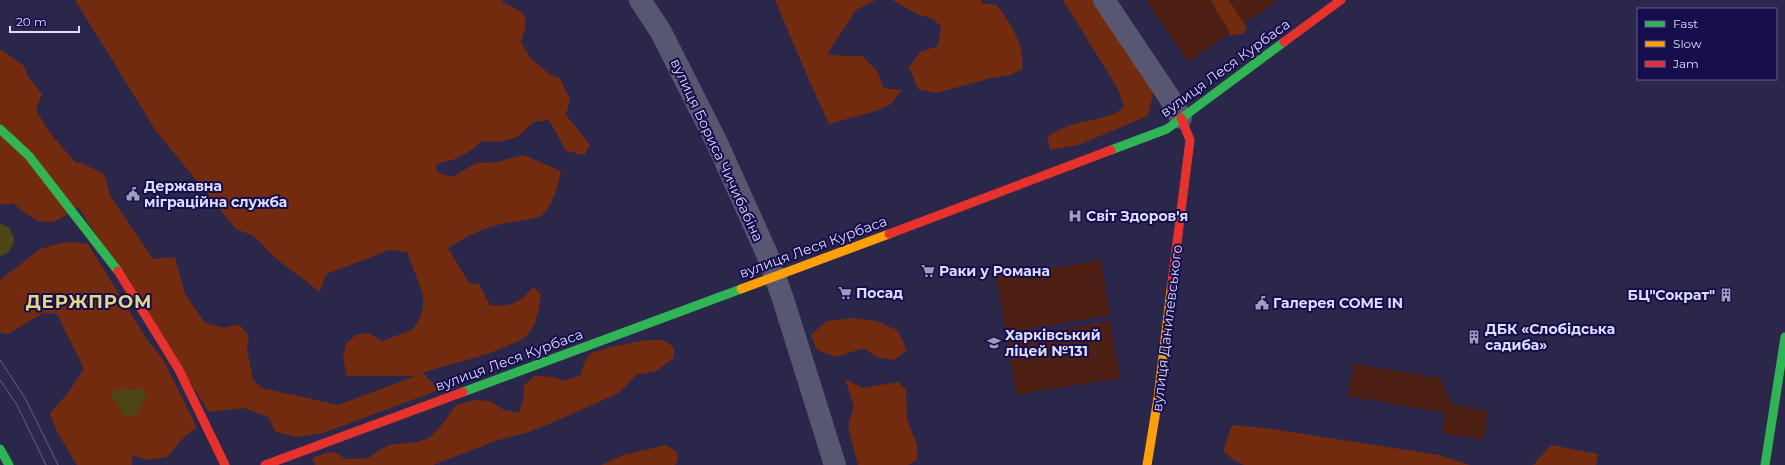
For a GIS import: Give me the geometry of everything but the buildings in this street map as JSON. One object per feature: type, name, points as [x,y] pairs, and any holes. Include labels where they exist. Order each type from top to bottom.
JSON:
[{"type":"street","name":"вулиця Бориса Чичибабіна","points":[[640,0],[661,32],[718,145],[775,276],[835,465]]},
{"type":"street","name":"вулиця Данилевського","points":[[1104,0],[1169,97],[1181,118],[1190,140],[1158,398],[1148,465]]},
{"type":"street","name":"вулиця Леся Курбаса","points":[[265,465],[1167,129],[1341,0]]},
{"type":"street","points":[[0,129],[29,156],[115,267],[179,370],[225,465]]},
{"type":"street","points":[[1765,465],[1785,337]]},
{"type":"street","points":[[0,449],[9,465]]},
{"type":"shaded area","points":[[75,0],[501,0],[520,11],[526,23],[521,42],[531,59],[551,75],[560,78],[570,100],[566,115],[590,145],[585,155],[566,151],[549,120],[534,122],[517,137],[499,142],[482,141],[473,149],[452,160],[442,162],[435,167],[439,173],[453,177],[476,163],[497,162],[523,155],[561,171],[552,201],[541,216],[481,230],[448,248],[469,283],[479,284],[490,305],[514,303],[524,297],[533,287],[541,294],[537,317],[529,333],[521,340],[490,353],[423,373],[439,390],[323,433],[297,437],[276,432],[268,417],[244,408],[209,412],[78,207],[58,220],[46,222],[30,217],[13,203],[0,205],[0,49],[24,66],[28,76],[42,94],[36,110],[50,133],[76,163],[82,163],[104,174],[111,197],[153,259],[175,257],[185,294],[205,323],[224,328],[239,324],[249,337],[247,348],[253,380],[262,388],[338,405],[416,376],[347,376],[343,358],[346,343],[356,335],[368,333],[382,341],[412,330],[420,318],[423,307],[423,294],[407,252],[390,250],[326,274],[320,292],[275,258],[254,236],[236,229],[156,131]]},
{"type":"shaded area","points":[[775,0],[876,0],[856,10],[827,54],[862,56],[878,72],[883,88],[902,90],[890,105],[875,111],[829,124]]},
{"type":"shaded area","points":[[892,0],[981,0],[982,3],[997,5],[1016,35],[1022,53],[1022,70],[1009,75],[991,78],[936,93],[918,89],[909,68],[920,52],[938,46],[941,26],[931,18],[919,15]]},
{"type":"shaded area","points":[[1063,0],[1094,0],[1153,93],[1148,116],[1078,145],[1050,150],[1047,137],[1055,132],[1071,125],[1102,118],[1117,112],[1124,107],[1118,89]]},
{"type":"shaded area","points":[[1146,0],[1278,0],[1188,62]]},
{"type":"shaded area","points":[[1211,0],[1229,0],[1247,29],[1242,34],[1231,36]]},
{"type":"shaded area","points":[[0,223],[9,228],[14,238],[13,245],[10,250],[6,254],[0,256]]},
{"type":"shaded area","points":[[74,242],[88,244],[147,340],[163,359],[197,428],[185,436],[167,457],[147,460],[132,455],[132,465],[77,465],[57,432],[50,413],[68,393],[84,369],[57,314],[43,313],[8,334],[0,332],[0,280],[40,249],[61,243]]},
{"type":"shaded area","points":[[1101,260],[1110,315],[1006,333],[996,277]]},
{"type":"shaded area","points":[[852,318],[876,321],[897,330],[907,350],[894,360],[877,357],[863,348],[837,357],[817,350],[811,335],[827,321]]},
{"type":"shaded area","points":[[1110,321],[1120,378],[1016,395],[1007,339]]},
{"type":"shaded area","points":[[647,340],[663,340],[674,347],[674,358],[656,371],[636,375],[619,393],[529,432],[498,440],[433,465],[315,465],[312,458],[329,452],[345,459],[369,458],[389,445],[417,442],[429,438],[441,426],[456,405],[475,400],[489,401],[504,410],[519,413],[523,400],[524,385],[535,376],[553,377],[564,381],[581,375],[584,363],[591,353],[615,346]]},
{"type":"shaded area","points":[[1354,364],[1440,378],[1452,404],[1488,411],[1483,440],[1442,433],[1445,413],[1348,396]]},
{"type":"shaded area","points":[[845,379],[863,388],[898,382],[906,389],[907,419],[917,445],[917,460],[908,465],[858,465],[848,426],[854,406]]},
{"type":"shaded area","points":[[139,388],[147,395],[135,417],[125,416],[111,396],[115,390]]},
{"type":"shaded area","points":[[1232,425],[1272,429],[1439,455],[1470,465],[1244,465],[1235,461],[1223,451]]},
{"type":"shaded area","points":[[666,445],[677,452],[678,460],[675,465],[601,465],[623,455]]},
{"type":"shaded area","points":[[1551,445],[1598,454],[1596,465],[1533,465]]},
{"type":"tram line","points":[[0,360],[25,398],[58,465]]},
{"type":"tram line","points":[[0,380],[17,405],[46,465]]},
{"type":"traffic: fast","points":[[1111,150],[1167,129],[1284,42]]},
{"type":"traffic: fast","points":[[0,129],[29,156],[118,271]]},
{"type":"traffic: fast","points":[[463,392],[741,289]]},
{"type":"traffic: fast","points":[[1765,465],[1785,337]]},
{"type":"traffic: fast","points":[[0,449],[9,465]]},
{"type":"traffic: slow","points":[[741,289],[889,234]]},
{"type":"traffic: slow","points":[[1147,465],[1158,398],[1171,290]]},
{"type":"traffic: jam","points":[[1284,42],[1341,0]]},
{"type":"traffic: jam","points":[[1171,290],[1190,140],[1181,118]]},
{"type":"traffic: jam","points":[[889,234],[1111,150]]},
{"type":"traffic: jam","points":[[118,271],[179,370],[225,465]]},
{"type":"traffic: jam","points":[[265,465],[463,392]]},
{"type":"place","name":"Державна міграційна служба","points":[[133,194]]},
{"type":"place","name":"Світ Здоров'я","points":[[1075,216]]},
{"type":"place","name":"Раки у Романа","points":[[928,271]]},
{"type":"place","name":"Посад","points":[[845,293]]},
{"type":"place","name":"БЦ\"Сократ\"","points":[[1726,295]]},
{"type":"place","name":"Галерея COME IN","points":[[1262,303]]},
{"type":"place","name":"ДБК «Слобідська садиба»","points":[[1474,337]]},
{"type":"place","name":"Харківський ліцей №131","points":[[994,343]]},
{"type":"district","name":"ДЕРЖПРОМ","points":[[89,302]]}]
